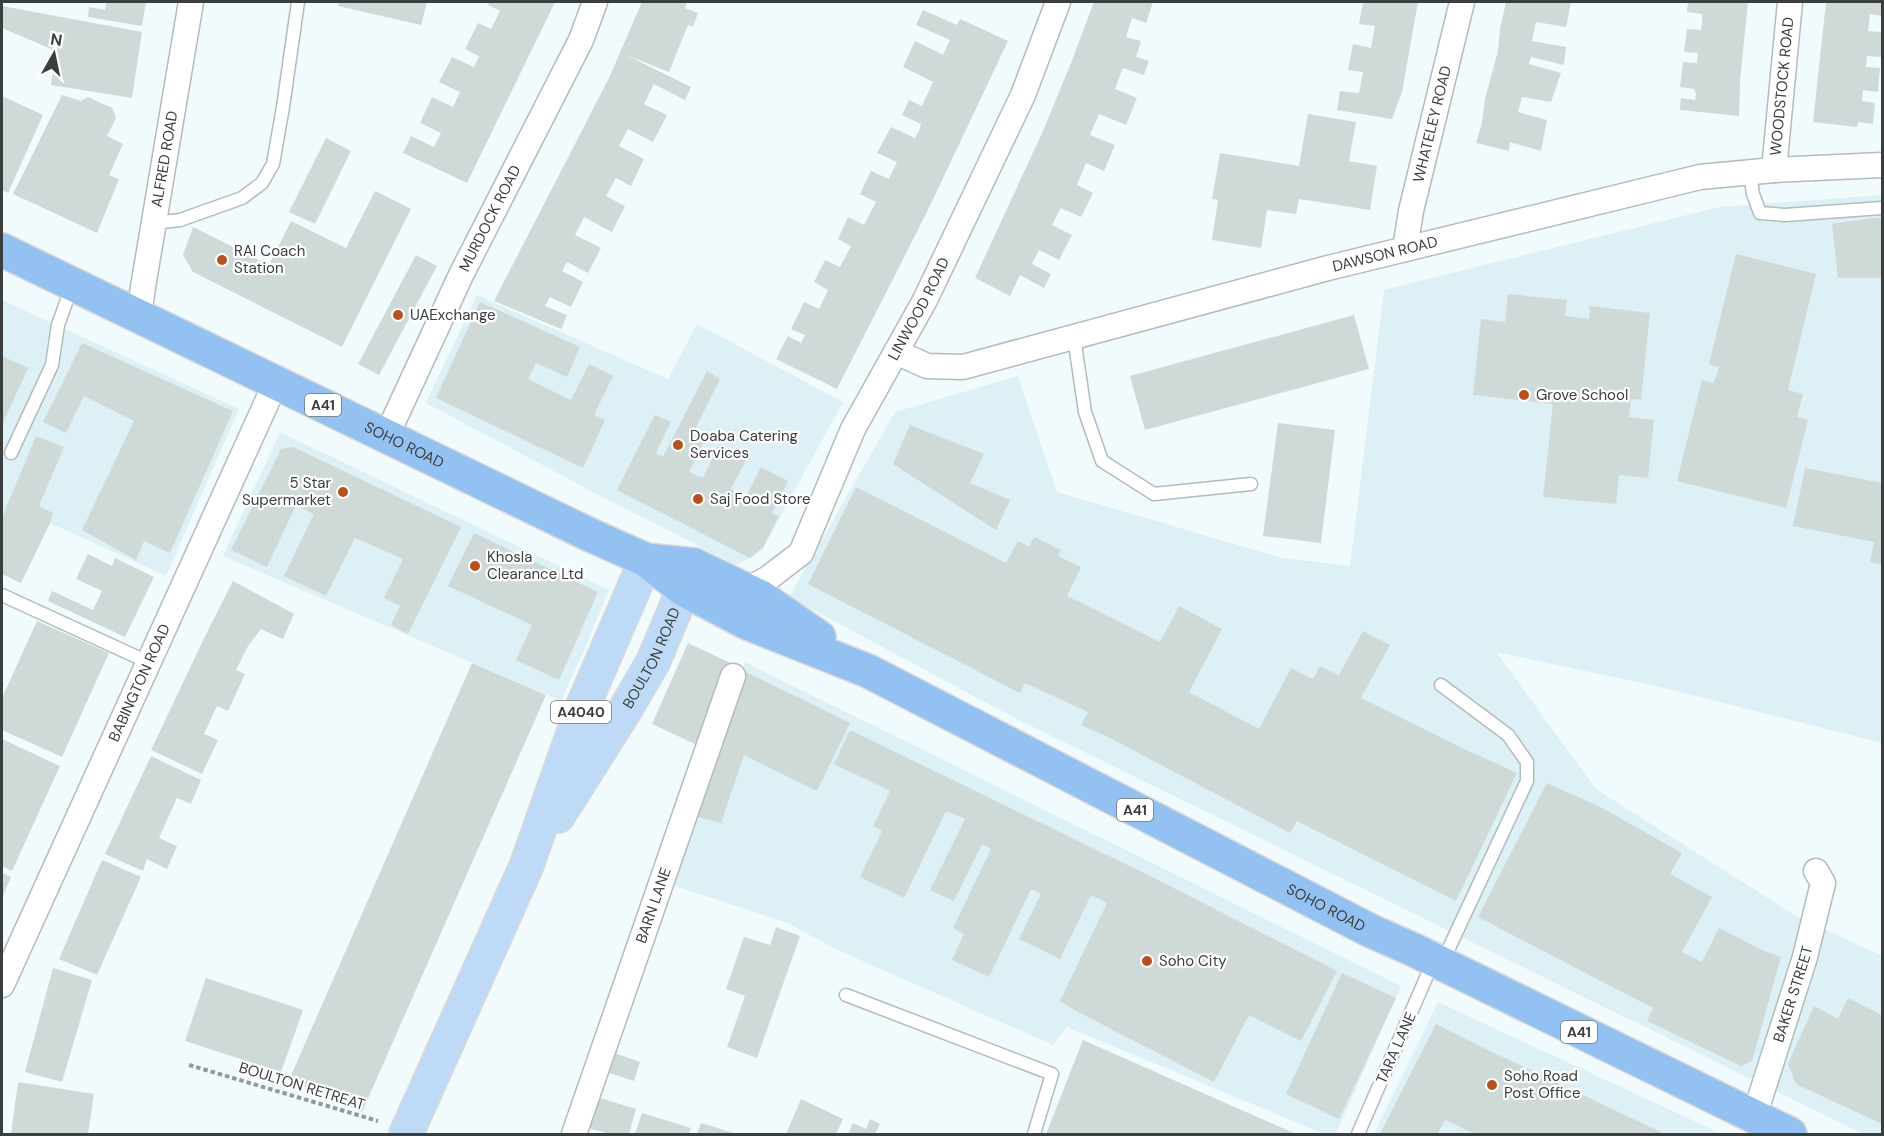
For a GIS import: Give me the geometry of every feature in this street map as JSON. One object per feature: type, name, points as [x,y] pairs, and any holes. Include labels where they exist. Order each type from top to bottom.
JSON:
[{"type":"highway","name":"SOHO ROAD","points":[[2,250],[646,560],[689,578],[746,590],[761,597],[868,671]]},
{"type":"highway","name":"SOHO ROAD","points":[[689,578],[747,623],[868,671],[1360,926],[1790,1134]]},
{"type":"main road","name":"BOULTON ROAD","points":[[407,1132],[526,867],[583,706],[646,560]]},
{"type":"main road","name":"BOULTON ROAD","points":[[526,867],[653,662],[689,578]]},
{"type":"street","name":"ALFRED ROAD","points":[[140,317],[191,2]]},
{"type":"street","name":"MURDOCK ROAD","points":[[386,436],[461,275],[581,40],[595,2]]},
{"type":"street","name":"LINWOOD ROAD","points":[[746,590],[767,579],[801,553],[853,429],[925,300],[1023,95],[1058,2]]},
{"type":"street","name":"WHATELEY ROAD","points":[[1405,249],[1411,211],[1462,2]]},
{"type":"street","name":"WOODSTOCK ROAD","points":[[1774,170],[1791,2]]},
{"type":"street","name":"DAWSON ROAD","points":[[896,352],[927,366],[963,367],[1328,268],[1700,177],[1774,170],[1882,165]]},
{"type":"street","name":"BABINGTON ROAD","points":[[2,985],[276,382]]},
{"type":"street","name":"BARN LANE","points":[[574,1134],[733,676]]},
{"type":"street","name":"BAKER STREET","points":[[1754,1117],[1805,957],[1823,883],[1816,871]]},
{"type":"lane","points":[[154,223],[180,220],[242,198],[262,183],[273,164],[284,107],[298,2]]},
{"type":"lane","points":[[1750,173],[1753,194],[1760,213],[1785,215],[1882,208]]},
{"type":"lane","points":[[11,453],[52,365],[58,325],[72,285]]},
{"type":"lane","points":[[1074,338],[1085,412],[1102,461],[1154,494],[1251,484]]},
{"type":"lane","points":[[2,595],[148,662]]},
{"type":"lane","name":"TARA LANE","points":[[1358,1134],[1438,962],[1527,781],[1527,762],[1508,735],[1441,685]]},
{"type":"lane","points":[[846,995],[1052,1074],[1034,1134]]},
{"type":"path","name":"BOULTON RETREAT","points":[[189,1065],[407,1132]]},
{"type":"shaded area","points":[[1882,195],[1882,743],[1656,686],[1496,652],[1596,789],[1796,916],[1882,956],[1882,1134],[1863,1134],[1011,716],[789,597],[895,412],[1018,376],[1057,492],[1282,558],[1350,566],[1384,290],[1719,207]]},
{"type":"shaded area","points":[[477,295],[668,379],[697,324],[843,402],[763,548],[736,565],[426,403]]},
{"type":"shaded area","points":[[2,300],[239,409],[166,576],[50,523],[21,583],[2,574]]},
{"type":"shaded area","points":[[280,432],[609,590],[561,701],[223,556]]},
{"type":"shaded area","points":[[745,662],[1401,986],[1336,1134],[1324,1134],[1067,1027],[1053,1045],[833,948],[788,923],[666,883]]},
{"type":"shaded area","points":[[1438,1002],[1722,1134],[1374,1134]]},
{"type":"building","points":[[106,2],[146,2],[142,26],[88,17],[89,7],[105,10]]},
{"type":"building","points":[[339,2],[427,2],[421,25],[338,6]]},
{"type":"building","points":[[489,2],[555,2],[467,183],[403,153],[411,136],[434,147],[441,133],[420,123],[432,97],[453,107],[460,92],[439,82],[452,57],[474,67],[479,56],[465,49],[478,23],[491,29],[500,11],[488,5]]},
{"type":"building","points":[[642,2],[687,2],[685,8],[698,13],[693,27],[688,25],[669,72],[626,55],[691,87],[685,100],[654,84],[644,104],[667,115],[653,142],[628,129],[619,146],[644,159],[631,186],[616,178],[606,196],[625,206],[612,232],[584,217],[575,235],[601,248],[588,273],[567,262],[562,271],[583,282],[571,307],[550,297],[545,306],[567,315],[561,329],[494,301],[609,78]]},
{"type":"building","points":[[1094,2],[1153,2],[1146,23],[1132,18],[1126,37],[1141,41],[1136,57],[1149,61],[1144,75],[1123,68],[1115,89],[1137,98],[1126,125],[1099,114],[1090,135],[1115,145],[1104,171],[1086,163],[1077,185],[1093,193],[1081,217],[1061,208],[1052,225],[1072,235],[1059,260],[1039,250],[1032,264],[1051,274],[1044,288],[1020,275],[1010,296],[975,278],[1043,131]]},
{"type":"building","points":[[1363,2],[1418,2],[1402,92],[1392,119],[1337,110],[1340,91],[1359,93],[1363,72],[1348,70],[1353,44],[1371,48],[1375,26],[1359,24]]},
{"type":"building","points":[[1506,2],[1571,2],[1566,27],[1536,22],[1532,41],[1566,47],[1564,65],[1531,57],[1529,64],[1561,73],[1551,102],[1522,97],[1518,112],[1547,120],[1541,151],[1510,142],[1509,151],[1476,143],[1498,51]]},
{"type":"building","points":[[1688,2],[1748,2],[1739,116],[1680,110],[1681,98],[1695,100],[1696,94],[1694,89],[1680,87],[1683,62],[1697,63],[1698,53],[1684,52],[1687,29],[1701,30],[1702,23],[1702,14],[1687,12]]},
{"type":"building","points":[[1826,2],[1882,2],[1882,16],[1870,14],[1868,31],[1882,32],[1881,57],[1867,56],[1866,67],[1880,68],[1878,92],[1863,90],[1862,101],[1875,103],[1873,124],[1858,122],[1857,127],[1813,122]]},
{"type":"building","points":[[2,6],[142,32],[132,98],[51,85],[56,51],[2,28]]},
{"type":"building","points":[[923,10],[957,25],[960,19],[1008,41],[927,212],[837,389],[776,359],[788,336],[801,343],[805,335],[791,329],[804,302],[819,309],[828,290],[814,282],[825,260],[840,267],[851,246],[838,239],[848,217],[864,225],[876,202],[860,194],[871,171],[889,179],[897,162],[877,153],[891,127],[915,138],[919,131],[921,124],[902,115],[909,100],[922,106],[933,82],[903,67],[915,41],[943,55],[950,40],[916,25]]},
{"type":"building","points":[[62,95],[81,101],[88,97],[112,108],[116,118],[107,136],[123,144],[109,175],[119,179],[97,233],[13,194]]},
{"type":"building","points":[[2,96],[43,115],[8,193],[2,190]]},
{"type":"building","points":[[1308,114],[1356,122],[1349,161],[1377,166],[1370,210],[1299,199],[1296,214],[1267,210],[1261,248],[1212,240],[1218,200],[1212,199],[1220,153],[1299,166]]},
{"type":"building","points":[[326,138],[351,151],[315,224],[289,212]]},
{"type":"building","points":[[375,191],[411,209],[342,347],[193,272],[183,255],[193,227],[269,265],[291,221],[346,248]]},
{"type":"building","points":[[1882,218],[1882,278],[1838,278],[1832,224]]},
{"type":"building","points":[[1736,254],[1816,274],[1788,390],[1803,394],[1797,417],[1808,420],[1786,508],[1677,481],[1702,380],[1714,383],[1719,367],[1709,364]]},
{"type":"building","name":"UAExchange","points":[[416,255],[437,266],[379,375],[358,364]]},
{"type":"building","points":[[1508,294],[1567,300],[1565,316],[1589,319],[1590,306],[1650,313],[1641,400],[1631,399],[1629,417],[1654,420],[1648,478],[1619,475],[1616,504],[1543,497],[1553,404],[1473,395],[1481,319],[1505,322]]},
{"type":"building","points":[[480,302],[580,347],[567,377],[536,363],[528,379],[571,400],[589,364],[613,376],[594,415],[605,420],[583,468],[436,398]]},
{"type":"building","points":[[1354,315],[1369,369],[1145,430],[1130,376]]},
{"type":"building","points":[[82,343],[233,411],[170,553],[144,541],[136,560],[82,530],[134,421],[84,396],[66,433],[43,422]]},
{"type":"building","points":[[2,356],[28,368],[3,423],[2,422]]},
{"type":"building","points":[[707,371],[720,379],[692,435],[704,441],[689,472],[703,478],[718,446],[746,460],[731,489],[746,497],[761,467],[788,481],[772,513],[779,516],[763,548],[750,558],[617,490],[655,415],[671,422],[656,453],[663,457]]},
{"type":"building","points":[[1278,423],[1335,430],[1321,543],[1263,536]]},
{"type":"building","points":[[910,425],[984,454],[970,483],[1010,500],[996,530],[893,464]]},
{"type":"building","points":[[36,436],[64,447],[39,506],[53,513],[50,523],[21,583],[2,574],[2,518]]},
{"type":"building","points":[[293,447],[461,527],[408,634],[391,625],[400,606],[384,598],[403,559],[355,538],[326,596],[284,576],[314,514],[296,505],[267,567],[231,550],[281,449]]},
{"type":"building","points":[[1805,468],[1882,483],[1882,565],[1870,562],[1874,542],[1793,526]]},
{"type":"building","points":[[856,487],[1006,563],[1018,541],[1029,547],[1034,537],[1061,550],[1058,556],[1081,567],[1067,596],[1160,642],[1179,606],[1222,629],[1189,692],[1259,729],[1291,668],[1313,679],[1320,666],[1339,675],[1363,631],[1390,645],[1361,698],[1517,773],[1456,901],[1297,821],[1290,833],[1081,725],[1088,712],[1025,683],[1020,693],[808,584]]},
{"type":"building","points":[[474,533],[598,592],[559,680],[516,660],[532,625],[448,586]]},
{"type":"building","points":[[88,554],[112,566],[115,558],[154,577],[125,637],[48,601],[52,591],[93,610],[102,591],[76,579]]},
{"type":"building","points":[[233,581],[294,614],[283,639],[261,629],[248,646],[236,670],[245,674],[228,711],[217,706],[204,734],[218,740],[202,774],[151,750]]},
{"type":"building","points":[[37,621],[109,653],[62,757],[2,730],[2,698]]},
{"type":"building","points":[[688,643],[733,664],[697,745],[652,724]]},
{"type":"building","points":[[472,663],[546,695],[362,1112],[289,1080]]},
{"type":"building","points":[[744,671],[850,723],[817,791],[744,755],[721,823],[690,815]]},
{"type":"building","points":[[850,730],[1146,874],[1337,971],[1301,1041],[1249,1015],[1214,1082],[1060,1001],[1107,903],[1091,895],[1060,959],[1019,939],[1041,894],[1031,889],[989,977],[952,960],[964,934],[953,928],[991,849],[982,844],[954,901],[930,890],[965,819],[946,811],[904,898],[860,877],[882,831],[873,826],[890,791],[834,764]]},
{"type":"building","points":[[2,739],[60,766],[12,871],[2,866]]},
{"type":"building","points":[[151,756],[201,780],[191,804],[177,798],[159,838],[177,846],[167,869],[147,859],[143,871],[105,854]]},
{"type":"building","points":[[1547,783],[1602,808],[1682,853],[1670,874],[1712,897],[1682,952],[1702,962],[1719,928],[1781,957],[1752,1061],[1741,1066],[1647,1021],[1653,1008],[1478,917]]},
{"type":"building","points":[[102,860],[141,877],[97,975],[59,959]]},
{"type":"building","points":[[2,873],[11,877],[2,898]]},
{"type":"building","points":[[776,927],[800,936],[757,1058],[727,1047],[745,996],[726,989],[744,937],[770,945]]},
{"type":"building","points":[[53,968],[92,980],[62,1082],[25,1072]]},
{"type":"building","points":[[1342,973],[1396,998],[1339,1119],[1286,1094]]},
{"type":"building","points":[[206,978],[303,1010],[281,1072],[185,1041]]},
{"type":"building","points":[[1848,998],[1882,1015],[1882,1124],[1796,1084],[1788,1064],[1814,1006],[1838,1019]]},
{"type":"building","points":[[1436,1024],[1665,1134],[1475,1134],[1445,1120],[1437,1134],[1380,1134]]},
{"type":"building","points":[[1083,1040],[1296,1134],[1046,1134]]},
{"type":"building","points":[[612,1052],[640,1062],[634,1081],[606,1072]]},
{"type":"building","points":[[18,1082],[94,1094],[88,1134],[11,1134]]},
{"type":"building","points":[[597,1097],[636,1109],[629,1134],[610,1134],[588,1128]]},
{"type":"building","points":[[801,1099],[843,1119],[836,1134],[786,1134]]},
{"type":"building","points":[[642,1113],[691,1128],[689,1134],[635,1134]]},
{"type":"building","points":[[870,1119],[880,1124],[875,1134],[848,1134],[853,1123],[866,1129]]},
{"type":"building","points":[[701,1123],[737,1134],[697,1134]]},
{"type":"place","name":"RAI Coach Station","points":[[222,260]]},
{"type":"place","name":"UAExchange","points":[[398,315]]},
{"type":"place","name":"Grove School","points":[[1524,395]]},
{"type":"place","name":"Doaba Catering Services","points":[[678,445]]},
{"type":"place","name":"5 Star Supermarket","points":[[343,492]]},
{"type":"place","name":"Saj Food Store","points":[[698,499]]},
{"type":"place","name":"Khosla Clearance Ltd","points":[[475,566]]},
{"type":"place","name":"Soho City","points":[[1147,961]]},
{"type":"place","name":"Soho Road Post Office","points":[[1492,1085]]}]
